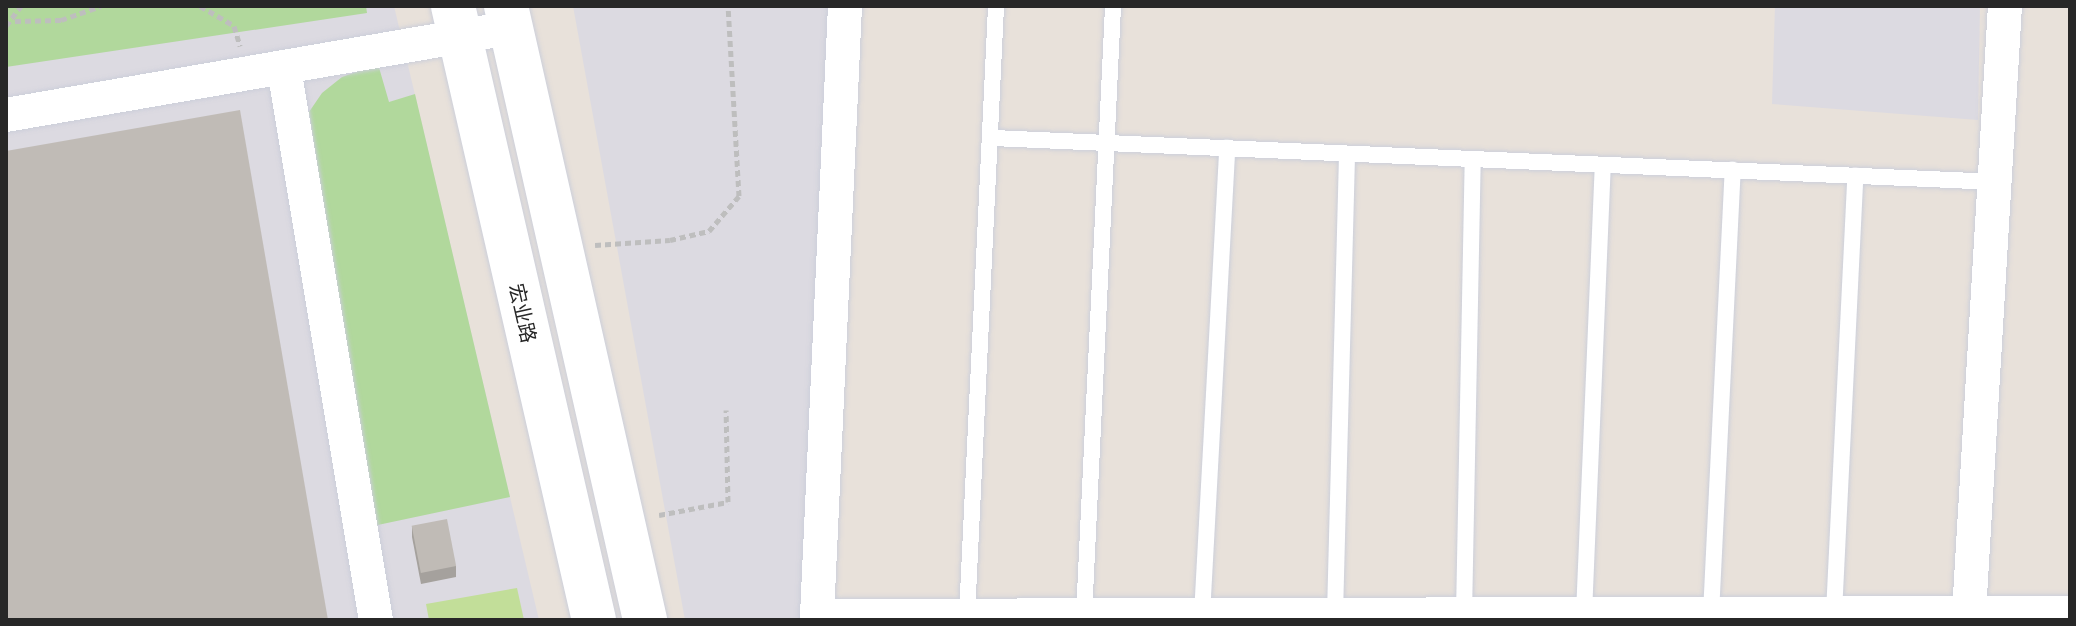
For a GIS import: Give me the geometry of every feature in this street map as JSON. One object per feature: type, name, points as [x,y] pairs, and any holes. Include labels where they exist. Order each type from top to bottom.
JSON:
[{"type":"street","points":[[845,6],[817,616],[2070,613]]},
{"type":"street","points":[[1969,613],[2005,6]]},
{"type":"street","points":[[6,115],[284,68],[456,22],[508,17],[645,620]]},
{"type":"street","name":"宏业路","points":[[456,22],[594,620]]},
{"type":"street","points":[[284,68],[376,620]]},
{"type":"lane","points":[[967,615],[993,138],[996,6]]},
{"type":"lane","points":[[1084,615],[1113,6]]},
{"type":"lane","points":[[993,138],[1995,182]]},
{"type":"lane","points":[[1202,615],[1227,148]]},
{"type":"lane","points":[[1335,614],[1347,154]]},
{"type":"lane","points":[[1464,614],[1473,159]]},
{"type":"lane","points":[[1584,614],[1603,165]]},
{"type":"lane","points":[[1711,614],[1733,170]]},
{"type":"lane","points":[[1834,613],[1855,176]]},
{"type":"path","points":[[15,21],[21,6]]},
{"type":"path","points":[[6,26],[15,21],[61,20],[101,6]]},
{"type":"path","points":[[200,6],[234,26],[249,74]]},
{"type":"path","points":[[553,220],[578,246],[670,240],[709,231],[739,196],[728,6]]},
{"type":"path","points":[[622,523],[728,502],[726,410]]},
{"type":"shaded area","points":[[6,6],[394,6],[539,620],[6,620]]},
{"type":"shaded area","points":[[573,6],[840,6],[806,620],[685,620]]},
{"type":"shaded area","points":[[1775,6],[1980,6],[1978,120],[1772,104]]},
{"type":"green space","points":[[6,6],[366,6],[367,13],[6,67]]},
{"type":"green space","points":[[378,64],[389,102],[415,94],[510,497],[373,526],[309,112],[322,93],[342,77]]},
{"type":"green space","points":[[517,588],[524,620],[429,620],[426,604]]},
{"type":"building","points":[[240,110],[328,620],[6,620],[6,151]]},
{"type":"building","points":[[447,519],[456,566],[421,573],[412,526]]}]
